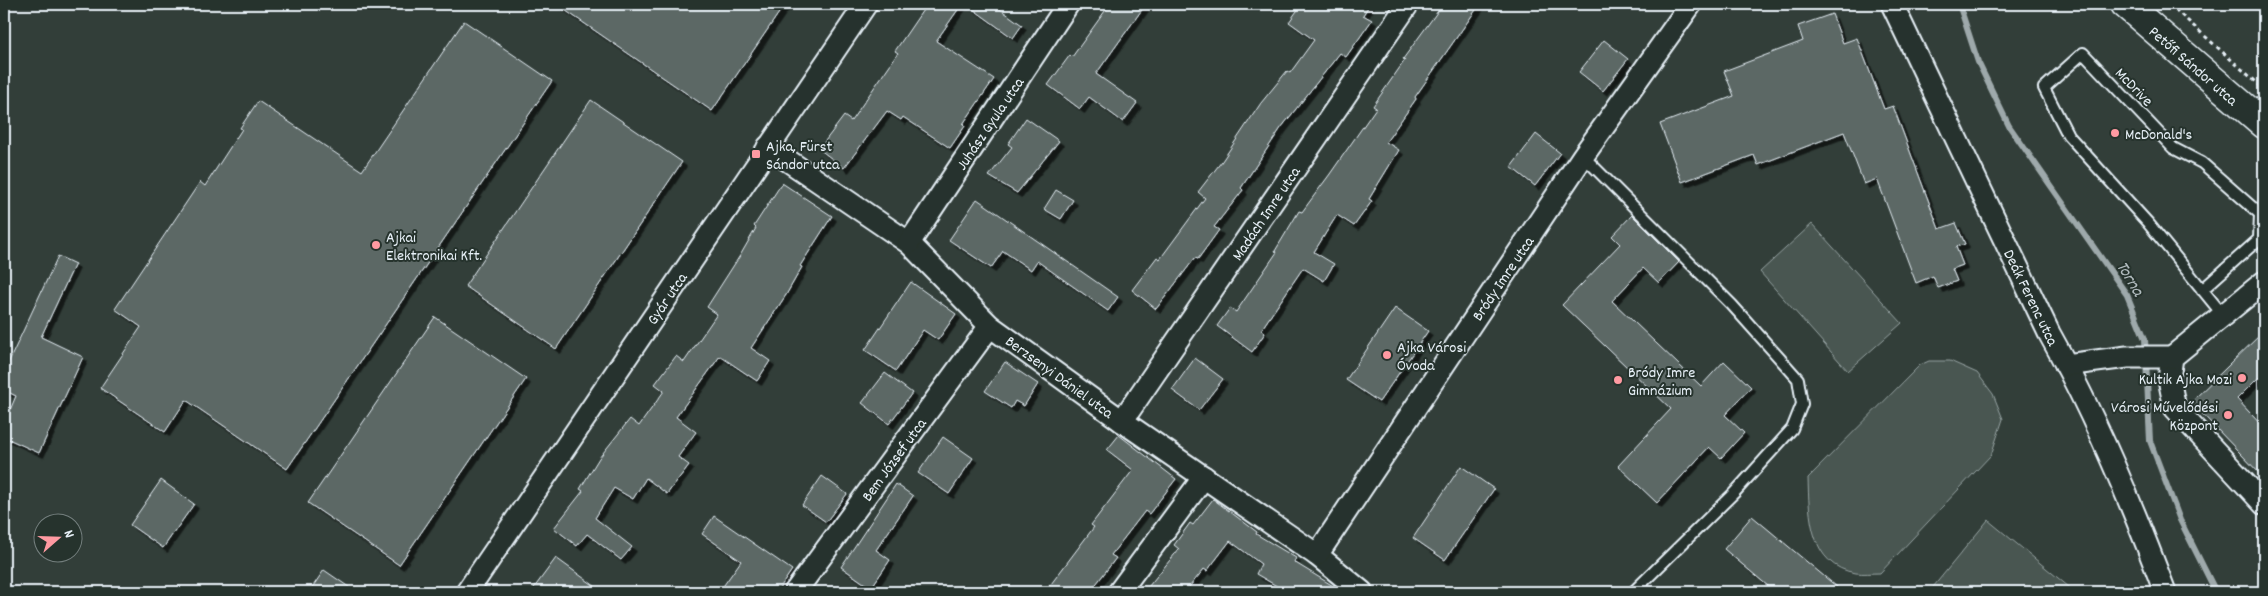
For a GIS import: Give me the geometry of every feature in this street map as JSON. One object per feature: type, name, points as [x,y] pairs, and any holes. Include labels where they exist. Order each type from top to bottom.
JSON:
[{"type":"main road","name":"Petőfi Sándor utca","points":[[2130,6],[2264,124]]},
{"type":"street","name":"Gyár utca","points":[[467,592],[866,4]]},
{"type":"street","name":"Juhász Gyula utca","points":[[909,243],[1068,4]]},
{"type":"street","name":"Madách Imre utca","points":[[1122,422],[1408,4]]},
{"type":"street","name":"Bródy Imre utca","points":[[1317,555],[1584,156],[1691,4]]},
{"type":"street","name":"Deák Ferenc utca","points":[[1892,4],[2066,365],[2135,515],[2165,592]]},
{"type":"street","name":"Berzsenyi Dániel utca","points":[[768,147],[909,243],[990,326],[1122,422],[1317,555],[1362,592]]},
{"type":"street","points":[[2066,365],[2127,357],[2167,356],[2264,282]]},
{"type":"street","name":"Bem József utca","points":[[795,592],[990,326]]},
{"type":"street","points":[[2167,356],[2169,379],[2175,408],[2264,504]]},
{"type":"street","points":[[1119,592],[1204,477]]},
{"type":"lane","name":"McDrive","points":[[2083,53],[2173,148],[2202,163],[2260,214],[2259,239],[2202,290],[2148,223],[2068,135],[2044,88],[2083,53]]},
{"type":"lane","points":[[1584,156],[1732,305],[1779,357],[1798,379],[1802,404],[1792,429],[1734,493],[1633,592]]},
{"type":"lane","points":[[2202,290],[2223,315]]},
{"type":"path","points":[[2169,4],[2264,89]]},
{"type":"shaded area","points":[[1812,224],[1902,323],[1848,371],[1760,272]]},
{"type":"shaded area","points":[[1929,361],[1950,361],[1977,373],[1993,394],[2003,419],[1991,455],[1880,573],[1856,573],[1840,568],[1829,560],[1820,549],[1815,536],[1809,507],[1808,478],[1920,365]]},
{"type":"shaded area","points":[[1988,520],[2075,592],[1929,592]]},
{"type":"building","points":[[556,4],[785,4],[712,111]]},
{"type":"building","points":[[927,4],[962,4],[936,41],[994,79],[963,124],[965,126],[950,148],[903,117],[901,120],[887,111],[844,168],[819,149],[844,116],[851,121],[898,53],[895,51]]},
{"type":"building","points":[[966,4],[993,4],[1022,25],[1013,38]]},
{"type":"building","points":[[1110,4],[1146,4],[1096,74],[1137,103],[1123,122],[1089,97],[1080,109],[1048,85],[1070,55],[1072,57]]},
{"type":"building","points":[[1302,4],[1370,4],[1363,15],[1372,20],[1346,57],[1340,53],[1281,128],[1241,188],[1243,190],[1214,227],[1219,230],[1198,259],[1195,258],[1156,309],[1132,290],[1157,257],[1160,259],[1205,198],[1198,192],[1222,161],[1261,103],[1287,71],[1290,73],[1314,40],[1289,22]]},
{"type":"building","points":[[1443,4],[1480,4],[1386,142],[1399,150],[1369,199],[1372,201],[1354,226],[1337,215],[1314,252],[1334,264],[1324,281],[1303,268],[1261,330],[1265,333],[1252,352],[1217,326],[1230,308],[1236,312],[1277,252],[1275,251],[1299,211],[1302,212],[1376,108],[1373,106],[1405,60],[1403,59]]},
{"type":"building","points":[[1832,14],[1843,43],[1857,38],[1884,109],[1893,106],[1939,229],[1956,223],[1965,244],[1956,247],[1963,265],[1952,269],[1957,281],[1938,288],[1933,276],[1916,283],[1877,179],[1864,184],[1844,132],[1758,165],[1754,155],[1682,182],[1660,124],[1734,96],[1724,71],[1803,41],[1798,26]]},
{"type":"building","points":[[464,21],[552,81],[287,469],[186,400],[165,432],[100,388],[141,327],[115,309],[200,182],[205,186],[258,101],[362,171]]},
{"type":"building","points":[[1604,40],[1628,59],[1603,91],[1579,72]]},
{"type":"building","name":"Ajkai Elektronikai Kft.","points":[[591,100],[682,162],[556,349],[465,286]]},
{"type":"building","points":[[1026,118],[1059,141],[1017,193],[989,176],[1012,147],[1008,144]]},
{"type":"building","points":[[1536,134],[1560,153],[1535,186],[1511,167]]},
{"type":"building","points":[[782,183],[832,216],[800,266],[802,267],[786,295],[751,348],[770,361],[757,381],[720,356],[676,417],[696,432],[678,457],[689,465],[667,494],[646,478],[633,499],[614,488],[595,518],[632,547],[621,560],[587,534],[577,546],[554,528],[583,491],[580,489],[599,458],[630,419],[639,426],[664,391],[655,384],[676,356],[684,362],[717,314],[707,307],[741,254],[756,228],[754,226]]},
{"type":"building","points":[[1056,190],[1073,200],[1061,219],[1044,209]]},
{"type":"building","points":[[977,199],[1118,297],[1108,311],[1037,261],[1031,270],[1003,251],[991,268],[949,240]]},
{"type":"building","points":[[1632,215],[1679,262],[1659,283],[1643,268],[1612,301],[1701,386],[1724,361],[1751,387],[1725,415],[1744,433],[1721,458],[1709,447],[1657,503],[1618,466],[1671,409],[1562,305],[1620,244],[1612,236]]},
{"type":"building","points":[[58,256],[75,264],[41,337],[83,357],[39,453],[4,437],[4,424],[16,396],[4,390],[4,372]]},
{"type":"building","points":[[911,282],[956,314],[938,340],[923,330],[896,371],[865,350]]},
{"type":"building","name":"Ajka Városi Óvoda","points":[[1395,308],[1428,331],[1379,402],[1346,380]]},
{"type":"building","points":[[435,317],[526,379],[399,565],[308,503]]},
{"type":"building","name":"Városi Művelődési Központ","points":[[2264,331],[2264,372],[2237,399],[2264,428],[2264,478],[2191,402]]},
{"type":"building","points":[[1195,358],[1223,379],[1199,410],[1172,390]]},
{"type":"building","points":[[1005,362],[1038,384],[1024,406],[1015,401],[1011,408],[985,391]]},
{"type":"building","points":[[885,373],[912,393],[889,424],[862,403]]},
{"type":"building","points":[[1119,435],[1176,479],[1149,514],[1145,511],[1111,555],[1116,558],[1090,592],[1045,592],[1094,527],[1091,525],[1133,470],[1107,450]]},
{"type":"building","points":[[943,437],[973,458],[949,494],[918,473]]},
{"type":"building","points":[[1461,466],[1494,489],[1445,560],[1413,538]]},
{"type":"building","points":[[822,476],[847,494],[826,522],[802,505]]},
{"type":"building","points":[[161,480],[194,504],[163,548],[130,525]]},
{"type":"building","points":[[896,484],[913,496],[876,550],[890,560],[871,588],[841,567]]},
{"type":"building","points":[[1213,499],[1257,532],[1256,534],[1296,558],[1294,562],[1343,592],[1287,592],[1256,574],[1261,564],[1230,541],[1207,571],[1204,569],[1185,592],[1144,592],[1179,549],[1174,545],[1190,523],[1193,525]]},
{"type":"building","points":[[714,516],[792,570],[777,592],[719,592],[741,561],[702,534]]},
{"type":"building","points":[[1752,516],[1843,592],[1775,592],[1724,549]]},
{"type":"building","points":[[556,558],[603,592],[531,592]]},
{"type":"building","points":[[324,570],[356,592],[309,592]]},
{"type":"waterway","name":"Torna","points":[[1959,4],[1978,62],[2009,126],[2127,295],[2145,339],[2150,441],[2180,520],[2216,592]]},
{"type":"place","name":"McDonald's","points":[[2115,133]]},
{"type":"place","name":"Ajka, Fürst Sándor utca","points":[[756,154]]},
{"type":"place","name":"Ajkai Elektronikai Kft.","points":[[376,245]]},
{"type":"place","name":"Ajka Városi Óvoda","points":[[1387,355]]},
{"type":"place","name":"Kultik Ajka Mozi","points":[[2242,378]]},
{"type":"place","name":"Bródy Imre Gimnázium","points":[[1618,380]]},
{"type":"place","name":"Városi Művelődési Központ","points":[[2228,415]]}]
